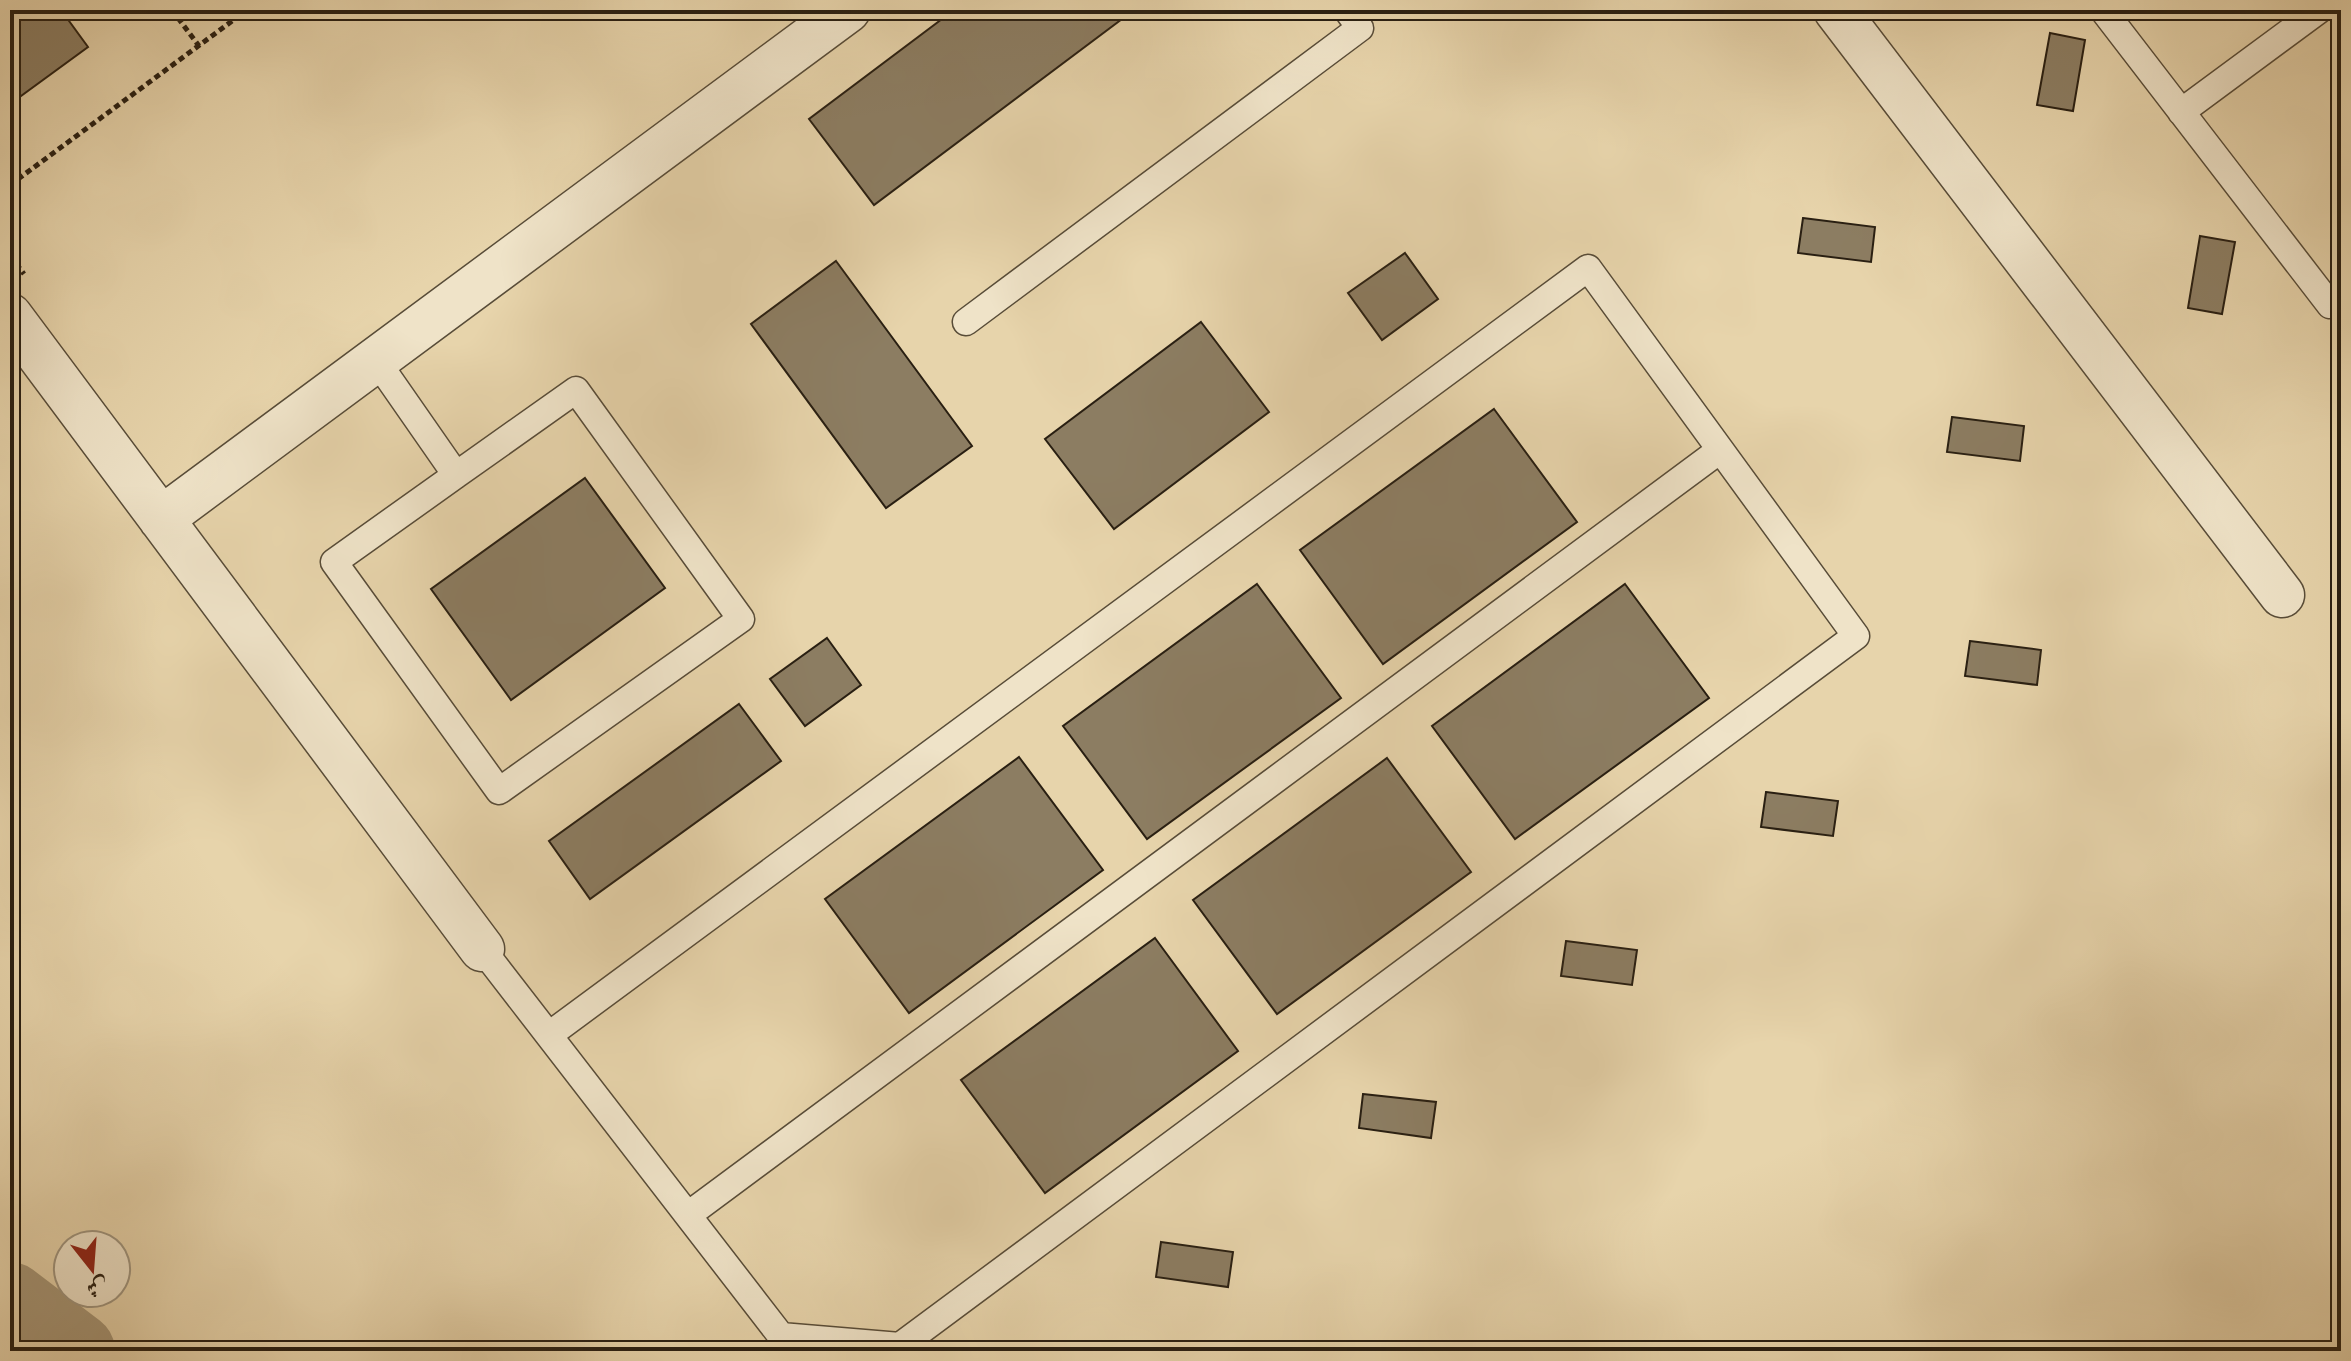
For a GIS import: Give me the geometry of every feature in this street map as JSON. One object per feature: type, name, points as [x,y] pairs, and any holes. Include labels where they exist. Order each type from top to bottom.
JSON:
[{"type":"street","points":[[161,519],[848,10]]},
{"type":"street","points":[[1836,10],[2282,595]]},
{"type":"street","points":[[19,298],[161,519],[482,949]]},
{"type":"lane","points":[[966,322],[1360,28],[1347,10]]},
{"type":"lane","points":[[2103,10],[2330,305],[2341,296]]},
{"type":"lane","points":[[2181,112],[2319,10]]},
{"type":"lane","points":[[482,949],[781,1336],[900,1346],[1856,636],[1588,268],[549,1035]]},
{"type":"lane","points":[[376,360],[456,475]]},
{"type":"lane","points":[[576,390],[741,619],[499,791],[334,562],[456,475],[576,390]]},
{"type":"lane","points":[[688,1215],[1720,450]]},
{"type":"path","points":[[172,10],[199,46]]},
{"type":"path","points":[[10,185],[247,10]]},
{"type":"path","points":[[10,256],[19,298]]},
{"type":"building","points":[[10,10],[61,10],[88,47],[10,104]]},
{"type":"building","points":[[954,10],[1134,10],[874,205],[809,119]]},
{"type":"building","points":[[2050,33],[2085,40],[2073,111],[2037,105]]},
{"type":"building","points":[[1803,218],[1875,227],[1871,262],[1798,253]]},
{"type":"building","points":[[2200,236],[2235,242],[2222,314],[2188,308]]},
{"type":"building","points":[[1405,253],[1438,299],[1382,340],[1348,293]]},
{"type":"building","points":[[836,261],[972,446],[886,508],[751,324]]},
{"type":"building","points":[[1201,322],[1269,412],[1114,529],[1045,439]]},
{"type":"building","points":[[1494,409],[1577,522],[1383,664],[1300,550]]},
{"type":"building","points":[[1952,417],[2024,426],[2020,461],[1947,452]]},
{"type":"building","points":[[585,478],[665,588],[511,700],[431,589]]},
{"type":"building","points":[[1257,584],[1341,698],[1147,839],[1063,726]]},
{"type":"building","points":[[1625,584],[1709,698],[1515,839],[1432,726]]},
{"type":"building","points":[[827,638],[861,685],[805,726],[770,679]]},
{"type":"building","points":[[1970,641],[2041,650],[2037,685],[1965,676]]},
{"type":"building","points":[[739,704],[781,761],[590,899],[549,841]]},
{"type":"building","points":[[1019,757],[1103,870],[909,1013],[825,899]]},
{"type":"building","points":[[1387,758],[1471,872],[1277,1014],[1193,900]]},
{"type":"building","points":[[1766,792],[1838,801],[1833,836],[1761,827]]},
{"type":"building","points":[[1155,938],[1238,1051],[1045,1193],[961,1080]]},
{"type":"building","points":[[1566,941],[1637,950],[1632,985],[1561,976]]},
{"type":"building","points":[[1363,1094],[1436,1102],[1431,1138],[1359,1128]]},
{"type":"building","points":[[1161,1242],[1233,1252],[1228,1287],[1156,1277]]},
{"type":"waterway","points":[[10,1300],[77,1351]]}]
